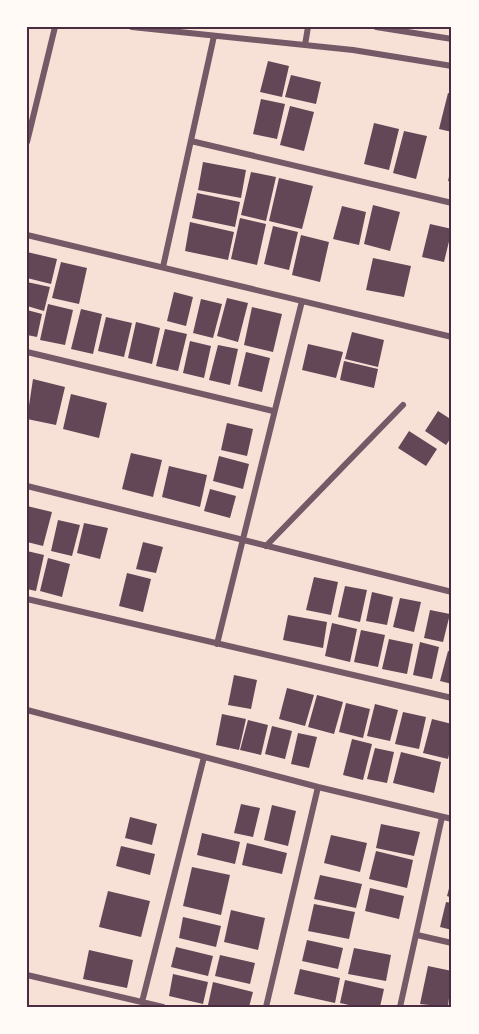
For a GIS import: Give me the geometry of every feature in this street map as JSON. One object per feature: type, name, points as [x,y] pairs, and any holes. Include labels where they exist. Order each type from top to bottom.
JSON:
[{"type":"street","points":[[27,142],[55,27]]},
{"type":"street","points":[[132,27],[402,56],[452,66]]},
{"type":"street","points":[[306,45],[308,27]]},
{"type":"street","points":[[376,27],[452,39]]},
{"type":"street","points":[[163,267],[214,36]]},
{"type":"street","points":[[191,141],[452,203]]},
{"type":"street","points":[[27,235],[452,337]]},
{"type":"street","points":[[217,644],[302,301]]},
{"type":"street","points":[[27,352],[273,411]]},
{"type":"street","points":[[266,546],[403,405]]},
{"type":"street","points":[[27,486],[452,592]]},
{"type":"street","points":[[27,599],[452,698]]},
{"type":"street","points":[[27,710],[318,787],[452,819]]},
{"type":"street","points":[[142,1002],[204,757]]},
{"type":"street","points":[[266,1007],[318,787]]},
{"type":"street","points":[[400,1007],[442,817]]},
{"type":"street","points":[[417,935],[452,943]]},
{"type":"street","points":[[27,975],[163,1007]]},
{"type":"building","points":[[268,61],[289,66],[282,97],[260,92]]},
{"type":"building","points":[[291,75],[321,82],[316,104],[285,97]]},
{"type":"building","points":[[448,93],[452,94],[452,132],[439,129]]},
{"type":"building","points":[[261,99],[285,104],[277,139],[253,134]]},
{"type":"building","points":[[290,106],[314,112],[304,151],[280,145]]},
{"type":"building","points":[[374,123],[399,129],[389,170],[364,164]]},
{"type":"building","points":[[404,131],[427,136],[416,179],[393,173]]},
{"type":"building","points":[[203,162],[246,170],[241,198],[198,190]]},
{"type":"building","points":[[452,167],[452,182],[448,181]]},
{"type":"building","points":[[251,172],[276,177],[266,221],[241,215]]},
{"type":"building","points":[[279,178],[313,186],[302,229],[269,221]]},
{"type":"building","points":[[197,193],[240,202],[235,227],[192,218]]},
{"type":"building","points":[[373,205],[400,212],[390,251],[364,244]]},
{"type":"building","points":[[342,206],[366,212],[359,245],[333,239]]},
{"type":"building","points":[[240,218],[266,224],[257,265],[231,259]]},
{"type":"building","points":[[190,222],[234,232],[228,260],[185,251]]},
{"type":"building","points":[[430,224],[452,229],[444,262],[422,257]]},
{"type":"building","points":[[273,226],[298,232],[289,270],[264,264]]},
{"type":"building","points":[[301,235],[329,242],[320,282],[292,275]]},
{"type":"building","points":[[27,252],[57,259],[51,284],[27,278]]},
{"type":"building","points":[[373,258],[411,266],[404,297],[366,290]]},
{"type":"building","points":[[61,262],[87,268],[79,304],[52,298]]},
{"type":"building","points":[[27,282],[50,287],[44,311],[27,306]]},
{"type":"building","points":[[174,292],[193,297],[186,326],[167,321]]},
{"type":"building","points":[[227,298],[248,303],[238,342],[217,336]]},
{"type":"building","points":[[201,299],[222,304],[213,338],[193,333]]},
{"type":"building","points":[[48,304],[73,310],[65,345],[40,340]]},
{"type":"building","points":[[252,307],[282,314],[273,352],[244,345]]},
{"type":"building","points":[[81,309],[102,314],[93,354],[71,349]]},
{"type":"building","points":[[27,310],[42,314],[37,337],[27,335]]},
{"type":"building","points":[[106,317],[132,323],[124,357],[98,351]]},
{"type":"building","points":[[136,322],[160,328],[152,364],[128,358]]},
{"type":"building","points":[[165,329],[187,334],[178,371],[156,366]]},
{"type":"building","points":[[352,332],[384,340],[378,367],[345,359]]},
{"type":"building","points":[[190,341],[211,346],[204,378],[183,373]]},
{"type":"building","points":[[308,344],[343,352],[336,378],[302,370]]},
{"type":"building","points":[[218,345],[238,349],[230,385],[209,380]]},
{"type":"building","points":[[246,352],[270,358],[262,392],[238,386]]},
{"type":"building","points":[[344,361],[378,369],[374,388],[340,380]]},
{"type":"building","points":[[33,379],[65,387],[56,425],[27,419]]},
{"type":"building","points":[[71,394],[107,403],[99,438],[63,429]]},
{"type":"building","points":[[438,411],[452,420],[452,436],[446,445],[425,431]]},
{"type":"building","points":[[227,423],[253,429],[247,456],[221,450]]},
{"type":"building","points":[[409,431],[437,449],[426,466],[398,448]]},
{"type":"building","points":[[131,453],[162,460],[153,497],[122,489]]},
{"type":"building","points":[[219,456],[249,464],[243,489],[213,481]]},
{"type":"building","points":[[169,466],[207,475],[200,507],[162,497]]},
{"type":"building","points":[[210,489],[236,496],[230,518],[204,511]]},
{"type":"building","points":[[27,506],[52,512],[43,546],[27,542]]},
{"type":"building","points":[[58,520],[80,525],[72,556],[51,551]]},
{"type":"building","points":[[84,523],[108,528],[100,559],[77,553]]},
{"type":"building","points":[[143,542],[163,547],[156,573],[136,569]]},
{"type":"building","points":[[27,551],[44,555],[36,591],[27,589]]},
{"type":"building","points":[[48,558],[70,564],[62,597],[40,591]]},
{"type":"building","points":[[127,573],[151,579],[143,612],[119,606]]},
{"type":"building","points":[[314,577],[338,582],[331,615],[306,610]]},
{"type":"building","points":[[345,586],[367,590],[360,622],[338,617]]},
{"type":"building","points":[[372,592],[393,597],[387,625],[366,621]]},
{"type":"building","points":[[400,598],[421,602],[414,632],[393,627]]},
{"type":"building","points":[[430,610],[450,614],[443,642],[424,638]]},
{"type":"building","points":[[288,615],[327,622],[323,648],[283,640]]},
{"type":"building","points":[[332,623],[357,629],[350,662],[325,656]]},
{"type":"building","points":[[361,630],[385,635],[378,667],[354,662]]},
{"type":"building","points":[[389,639],[413,644],[407,674],[382,669]]},
{"type":"building","points":[[420,642],[439,647],[432,679],[413,675]]},
{"type":"building","points":[[448,651],[452,652],[452,684],[440,681]]},
{"type":"building","points":[[234,675],[257,680],[251,709],[228,705]]},
{"type":"building","points":[[287,688],[314,695],[305,726],[279,719]]},
{"type":"building","points":[[317,695],[343,702],[334,734],[308,727]]},
{"type":"building","points":[[346,703],[370,709],[363,738],[339,732]]},
{"type":"building","points":[[375,704],[398,710],[390,741],[367,736]]},
{"type":"building","points":[[403,712],[426,717],[419,749],[395,744]]},
{"type":"building","points":[[222,714],[246,719],[239,750],[216,745]]},
{"type":"building","points":[[432,719],[452,724],[452,743],[448,759],[423,753]]},
{"type":"building","points":[[248,720],[268,725],[261,755],[240,750]]},
{"type":"building","points":[[272,726],[292,731],[285,759],[265,754]]},
{"type":"building","points":[[298,733],[317,737],[309,768],[291,764]]},
{"type":"building","points":[[352,739],[372,744],[363,780],[343,775]]},
{"type":"building","points":[[375,748],[394,752],[387,783],[367,779]]},
{"type":"building","points":[[401,752],[441,762],[434,793],[393,783]]},
{"type":"building","points":[[241,804],[260,808],[253,837],[234,833]]},
{"type":"building","points":[[272,805],[296,811],[288,846],[264,840]]},
{"type":"building","points":[[130,817],[157,824],[152,845],[125,838]]},
{"type":"building","points":[[381,824],[420,832],[414,856],[376,848]]},
{"type":"building","points":[[202,833],[240,842],[235,864],[197,855]]},
{"type":"building","points":[[331,835],[367,843],[360,872],[324,863]]},
{"type":"building","points":[[247,843],[287,853],[282,874],[242,865]]},
{"type":"building","points":[[121,846],[155,854],[150,875],[116,866]]},
{"type":"building","points":[[376,851],[413,860],[407,888],[369,879]]},
{"type":"building","points":[[192,867],[230,875],[221,915],[183,906]]},
{"type":"building","points":[[320,875],[362,884],[356,908],[314,899]]},
{"type":"building","points":[[452,877],[452,898],[447,896]]},
{"type":"building","points":[[370,888],[404,896],[399,919],[365,911]]},
{"type":"building","points":[[108,891],[150,901],[141,937],[99,927]]},
{"type":"building","points":[[446,902],[452,903],[452,930],[440,927]]},
{"type":"building","points":[[314,904],[355,912],[349,939],[308,931]]},
{"type":"building","points":[[231,910],[265,918],[258,950],[224,942]]},
{"type":"building","points":[[183,917],[221,926],[216,947],[179,938]]},
{"type":"building","points":[[307,940],[343,948],[338,969],[302,961]]},
{"type":"building","points":[[176,947],[213,956],[208,976],[171,967]]},
{"type":"building","points":[[354,948],[391,955],[386,981],[348,974]]},
{"type":"building","points":[[89,950],[133,960],[127,988],[83,979]]},
{"type":"building","points":[[220,955],[255,963],[250,984],[215,976]]},
{"type":"building","points":[[428,966],[452,971],[448,1007],[420,1004]]},
{"type":"building","points":[[300,969],[340,978],[335,1003],[294,994]]},
{"type":"building","points":[[173,974],[208,982],[203,1004],[169,996]]},
{"type":"building","points":[[345,980],[384,989],[380,1007],[358,1007],[340,1003]]},
{"type":"building","points":[[213,982],[253,992],[249,1007],[208,1005]]}]
